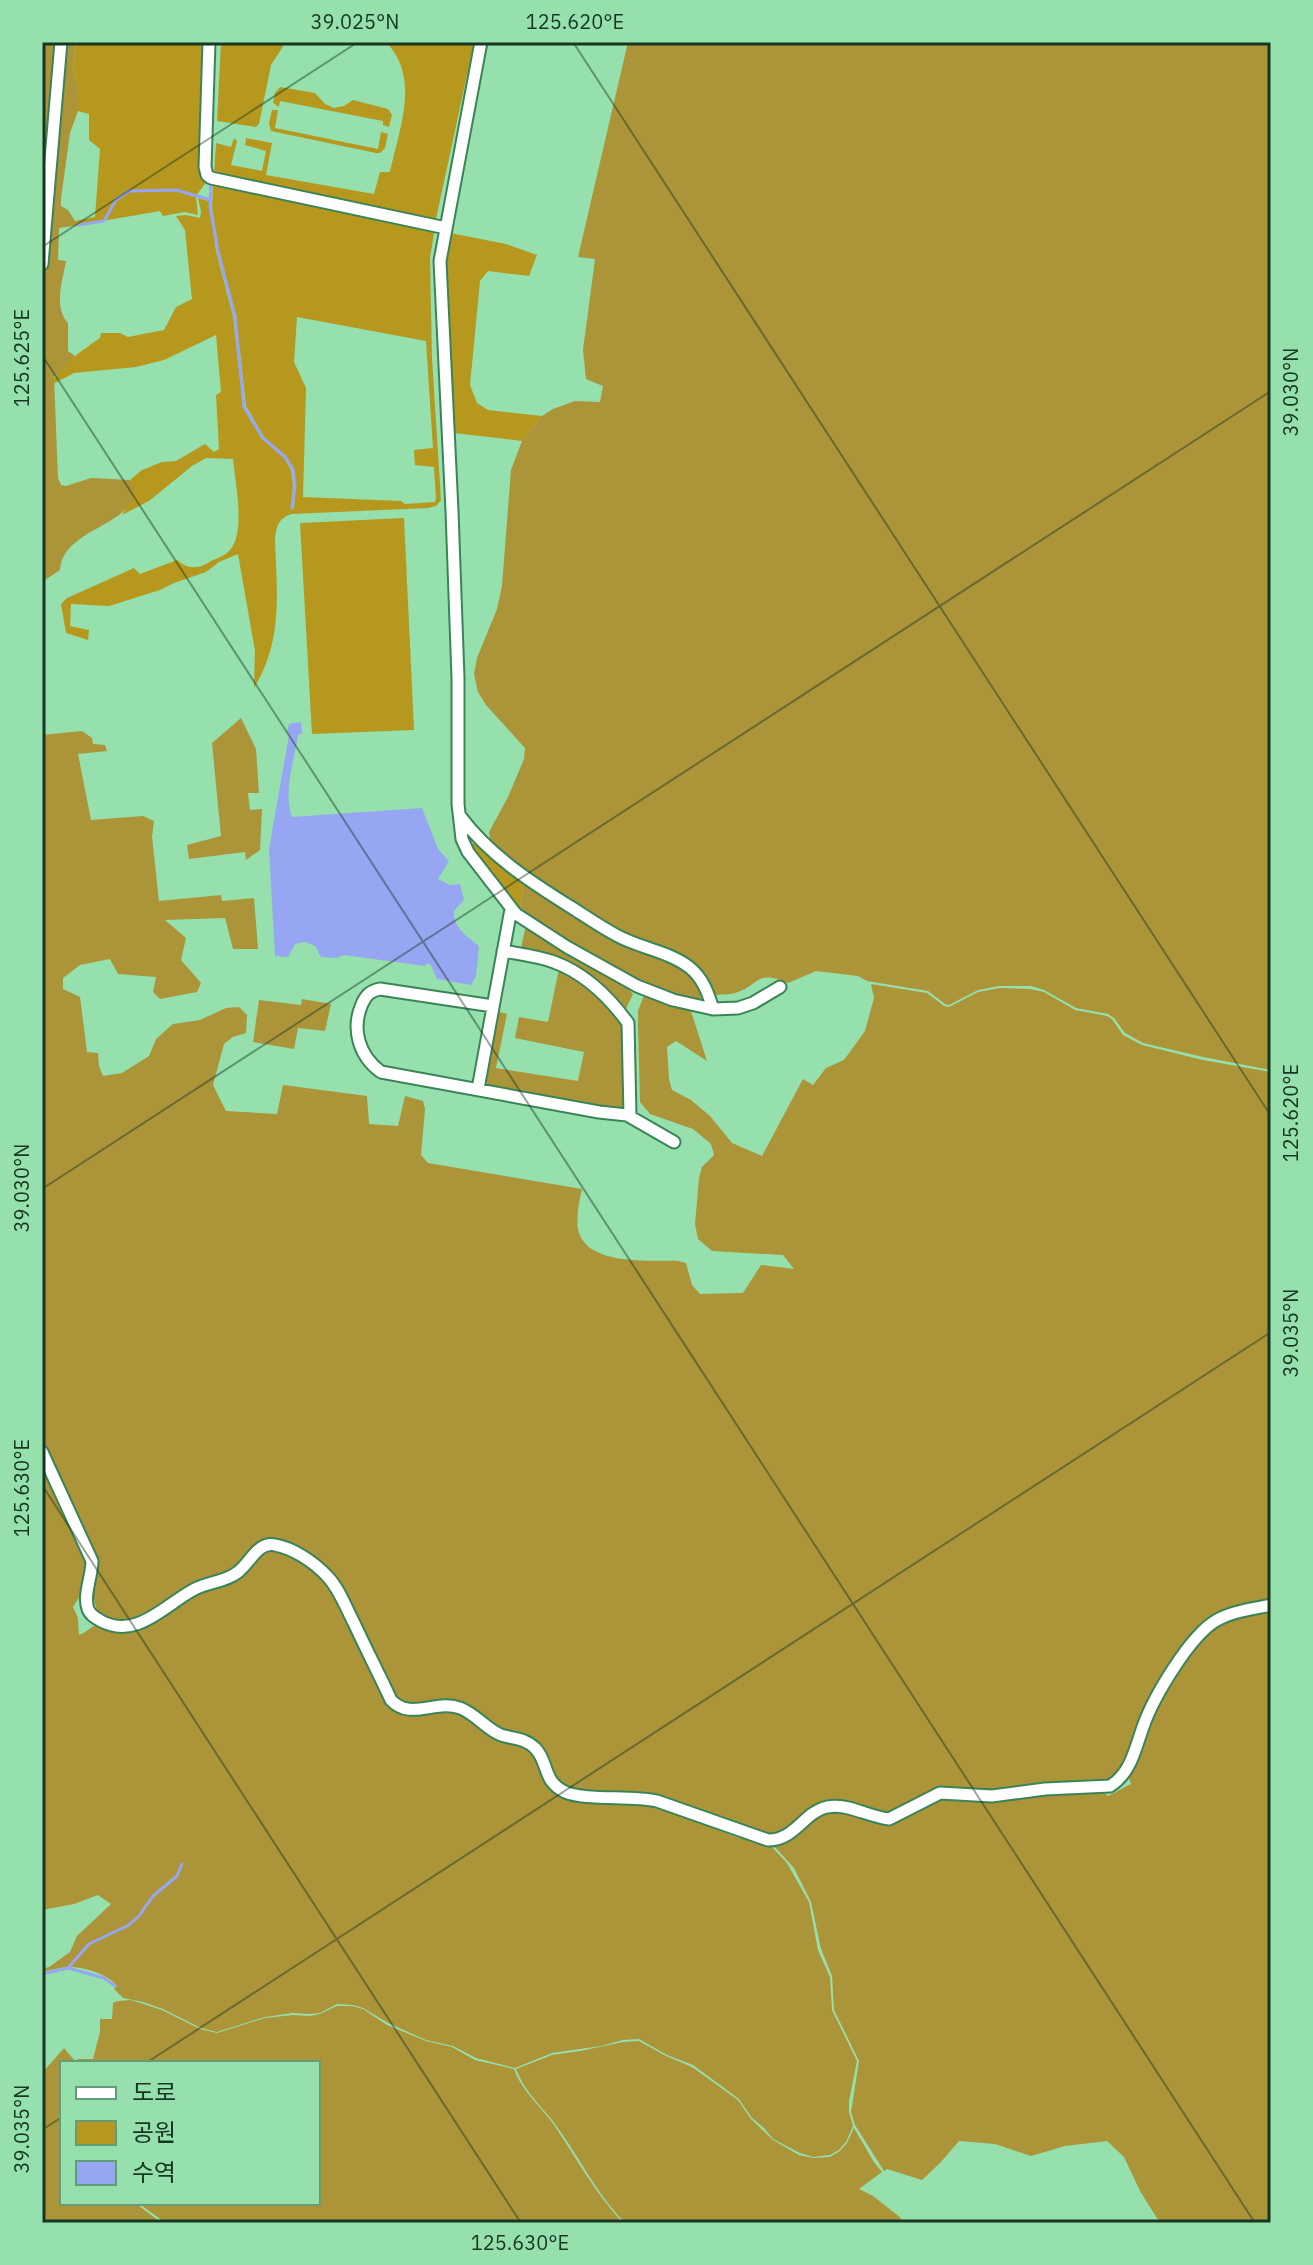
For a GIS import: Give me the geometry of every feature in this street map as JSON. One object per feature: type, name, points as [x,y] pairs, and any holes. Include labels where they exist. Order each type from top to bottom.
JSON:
[{"type":"street","points":[[42,264],[61,42]]},
{"type":"street","points":[[209,42],[207,175],[446,228]]},
{"type":"street","points":[[481,42],[440,261],[453,526],[462,839],[468,852],[511,909],[567,947],[637,986],[673,1000],[713,1009],[738,1008],[780,987]]},
{"type":"street","points":[[459,815],[507,865],[542,889],[616,935],[686,965],[702,981],[713,1009]]},
{"type":"street","points":[[478,1089],[511,909]]},
{"type":"street","points":[[503,951],[553,961],[573,971],[602,993],[619,1011],[628,1023],[630,1116]]},
{"type":"street","points":[[493,1006],[373,990],[365,997],[358,1012],[358,1040],[372,1066],[381,1072],[630,1116],[674,1142]]},
{"type":"street","points":[[42,1452],[92,1561],[87,1608],[92,1616],[107,1624],[119,1627],[152,1618],[195,1589],[236,1574],[261,1547],[278,1545],[296,1553],[328,1576],[397,1707],[415,1710],[441,1705],[462,1708],[500,1734],[525,1741],[535,1748],[546,1774],[554,1784],[578,1796],[640,1797],[775,1841],[789,1835],[817,1811],[828,1807],[889,1819],[940,1793],[992,1796],[1045,1789],[1110,1786],[1120,1780],[1129,1767],[1153,1702],[1202,1632],[1228,1615],[1271,1605]]},
{"type":"green space","points":[[76,42],[206,42],[200,178],[207,181],[196,196],[178,190],[196,197],[198,215],[185,212],[163,216],[160,211],[73,226],[75,221],[95,217],[100,149],[89,140],[89,114],[78,111],[78,90],[73,69]]},
{"type":"green space","points":[[221,42],[286,42],[271,65],[256,127],[217,121]]},
{"type":"green space","points":[[386,42],[474,42],[436,219],[431,221],[214,176],[216,143],[231,147],[234,138],[237,141],[231,165],[262,171],[266,151],[245,145],[246,138],[272,143],[266,175],[374,194],[380,172],[390,172],[404,104],[403,71],[397,56]]},
{"type":"green space","points":[[280,87],[315,93],[325,104],[334,108],[353,100],[388,109],[392,115],[389,127],[383,125],[383,121],[280,101],[279,107],[273,103]]},
{"type":"green space","points":[[272,110],[278,110],[275,128],[378,149],[381,132],[388,134],[385,148],[376,153],[271,131]]},
{"type":"green space","points":[[213,182],[433,230],[434,233],[430,258],[432,358],[441,500],[436,506],[428,508],[292,514],[281,521],[275,541],[277,598],[274,634],[270,652],[254,688],[255,651],[238,554],[206,572],[109,606],[71,604],[70,626],[89,630],[88,640],[66,633],[61,604],[67,598],[134,568],[140,574],[177,560],[185,566],[198,567],[224,555],[234,544],[238,508],[233,459],[206,458],[149,501],[122,515],[130,498],[130,480],[142,470],[162,462],[176,461],[205,444],[214,452],[219,449],[216,395],[221,392],[216,335],[164,360],[136,367],[74,373],[53,384],[65,365],[100,338],[101,333],[120,333],[128,337],[164,330],[176,307],[192,299],[185,230],[176,216],[200,218],[198,198],[209,201],[216,251],[233,316],[243,407],[262,439],[284,458],[291,470],[291,507],[294,508],[294,469],[286,456],[264,437],[246,406],[236,315],[219,251],[212,207]],"holes":[[[297,317],[426,341],[433,448],[414,450],[415,465],[434,467],[435,502],[405,504],[401,501],[303,497],[306,388],[294,362]]]},
{"type":"green space","points":[[450,233],[506,244],[537,255],[529,276],[488,271],[480,281],[470,385],[477,403],[488,410],[542,416],[522,441],[454,433],[445,258]]},
{"type":"green space","points":[[404,518],[414,730],[312,734],[300,523]]},
{"type":"green space","points":[[475,842],[524,879],[520,910],[471,845]]},
{"type":"shaded area","points":[[42,42],[59,42],[42,236]]},
{"type":"shaded area","points":[[64,42],[76,42],[73,69],[78,89],[78,111],[70,133],[61,206],[75,221],[73,226],[59,228],[58,260],[66,261],[60,301],[63,317],[68,323],[68,351],[75,356],[54,377],[58,478],[61,485],[66,486],[91,478],[130,480],[133,495],[118,516],[75,543],[64,555],[60,570],[42,582],[42,295]]},
{"type":"shaded area","points":[[628,42],[1271,42],[1271,1070],[1143,1043],[1125,1033],[1108,1014],[1076,1008],[1031,986],[999,986],[978,990],[949,1005],[928,991],[867,981],[858,976],[816,971],[788,983],[764,978],[735,993],[715,995],[702,973],[621,932],[539,882],[491,843],[489,832],[508,797],[524,759],[525,748],[486,705],[478,692],[474,674],[502,586],[511,470],[522,441],[542,416],[553,409],[575,401],[600,402],[603,386],[586,379],[583,350],[595,259],[578,257]]},
{"type":"shaded area","points":[[241,718],[256,749],[259,793],[248,793],[250,810],[262,809],[260,850],[246,860],[245,852],[189,859],[187,845],[221,836],[212,743]]},
{"type":"shaded area","points":[[82,731],[92,738],[93,744],[105,745],[107,751],[78,754],[91,820],[143,816],[154,821],[152,837],[159,901],[221,895],[222,901],[254,898],[258,949],[233,949],[225,918],[165,920],[186,938],[181,960],[201,983],[197,992],[160,999],[153,992],[156,977],[118,974],[110,959],[80,965],[63,978],[63,989],[80,997],[87,1052],[98,1053],[103,1076],[122,1073],[149,1056],[156,1039],[173,1024],[200,1020],[226,1008],[239,1007],[247,1015],[246,1033],[224,1044],[213,1085],[226,1111],[277,1114],[283,1085],[367,1096],[369,1124],[398,1126],[405,1096],[423,1101],[421,1155],[428,1163],[582,1189],[577,1222],[585,1244],[595,1251],[622,1259],[686,1263],[692,1285],[700,1294],[743,1293],[761,1265],[794,1269],[783,1255],[712,1251],[698,1239],[695,1224],[699,1178],[702,1167],[714,1155],[711,1144],[693,1129],[650,1114],[640,1102],[638,1011],[644,995],[690,1008],[707,1061],[676,1041],[667,1047],[672,1090],[691,1100],[710,1116],[732,1143],[762,1156],[803,1079],[813,1085],[826,1068],[844,1060],[865,1031],[874,998],[871,984],[927,993],[949,1007],[978,992],[1000,988],[1044,992],[1075,1010],[1107,1016],[1123,1035],[1142,1045],[1271,1072],[1271,1600],[1197,1633],[1118,1777],[1103,1785],[1008,1792],[953,1789],[893,1813],[882,1814],[838,1804],[784,1833],[766,1835],[657,1798],[577,1792],[555,1781],[544,1752],[500,1731],[474,1711],[406,1707],[394,1696],[342,1584],[315,1558],[275,1540],[240,1566],[133,1620],[112,1622],[98,1613],[94,1592],[96,1561],[42,1444],[42,735]]},
{"type":"shaded area","points":[[524,879],[687,970],[697,980],[701,998],[697,1001],[642,984],[605,966],[553,933],[520,910]]},
{"type":"shaded area","points":[[526,925],[626,987],[633,994],[625,1011],[614,999],[521,948]]},
{"type":"shaded area","points":[[559,969],[603,999],[621,1021],[621,1109],[490,1089],[485,1079],[497,1011],[507,1014],[496,1068],[578,1081],[584,1052],[515,1038],[519,1017],[548,1022]]},
{"type":"shaded area","points":[[302,999],[331,1004],[325,1031],[298,1028],[294,1049],[253,1042],[259,1000],[301,1005]]},
{"type":"shaded area","points":[[42,1460],[89,1562],[83,1591],[73,1607],[78,1618],[79,1635],[97,1625],[113,1631],[129,1630],[263,1554],[275,1550],[283,1552],[323,1577],[331,1586],[392,1706],[399,1713],[443,1709],[456,1711],[497,1739],[529,1747],[537,1757],[548,1784],[654,1805],[736,1837],[770,1845],[787,1863],[809,1902],[818,1950],[830,1977],[832,2010],[857,2061],[849,2101],[853,2126],[846,2142],[830,2155],[813,2157],[800,2153],[773,2139],[752,2118],[739,2099],[693,2065],[639,2039],[552,2053],[515,2068],[426,2040],[353,2005],[337,2004],[320,2013],[265,2017],[217,2032],[201,2028],[163,2009],[123,1998],[114,1989],[117,1986],[113,1982],[95,1972],[69,1967],[42,1971],[70,1952],[77,1936],[111,1904],[98,1895],[74,1904],[42,1910]]},
{"type":"shaded area","points":[[1271,1609],[1271,2223],[1160,2223],[1124,2157],[1107,2141],[1065,2146],[1031,2156],[995,2144],[959,2141],[922,2180],[887,2169],[884,2171],[855,2125],[851,2112],[859,2061],[834,2010],[832,1976],[821,1949],[811,1902],[794,1868],[773,1845],[819,1813],[844,1811],[879,1822],[939,1796],[1101,1791],[1108,1796],[1131,1784],[1129,1778],[1153,1711],[1198,1641],[1218,1622]]},
{"type":"shaded area","points":[[131,2000],[162,2010],[200,2029],[217,2033],[265,2018],[310,2016],[337,2006],[352,2006],[426,2041],[452,2047],[475,2060],[514,2069],[527,2092],[623,2223],[163,2223],[141,2205],[320,2205],[320,2061],[77,2061],[93,2059],[100,2019],[112,2019],[113,2003]]},
{"type":"shaded area","points":[[639,2041],[692,2067],[738,2100],[751,2119],[773,2140],[799,2155],[830,2157],[847,2143],[854,2128],[882,2172],[859,2189],[901,2218],[899,2223],[625,2223],[527,2090],[516,2069],[552,2055]]},
{"type":"shaded area","points":[[64,2048],[75,2061],[60,2061],[60,2205],[138,2205],[162,2223],[42,2223],[42,2073]]},
{"type":"water","points":[[301,722],[302,733],[298,735],[289,787],[292,817],[422,808],[438,849],[449,861],[438,879],[450,885],[460,884],[464,900],[454,911],[454,917],[462,931],[479,946],[476,976],[471,985],[437,979],[427,963],[425,966],[344,955],[321,957],[315,946],[305,942],[295,944],[288,957],[275,956],[269,849],[289,724]]},
{"type":"waterway","points":[[211,182],[210,207],[235,316],[244,407],[263,438],[285,457],[293,469],[295,485],[292,508]]},
{"type":"waterway","points":[[78,225],[104,221],[116,200],[129,191],[176,190],[211,200]]},
{"type":"waterway","points":[[42,1974],[68,1968],[89,1944],[129,1925],[153,1896],[177,1876],[182,1864]]},
{"type":"waterway","points":[[68,1968],[104,1978],[115,1986]]}]
